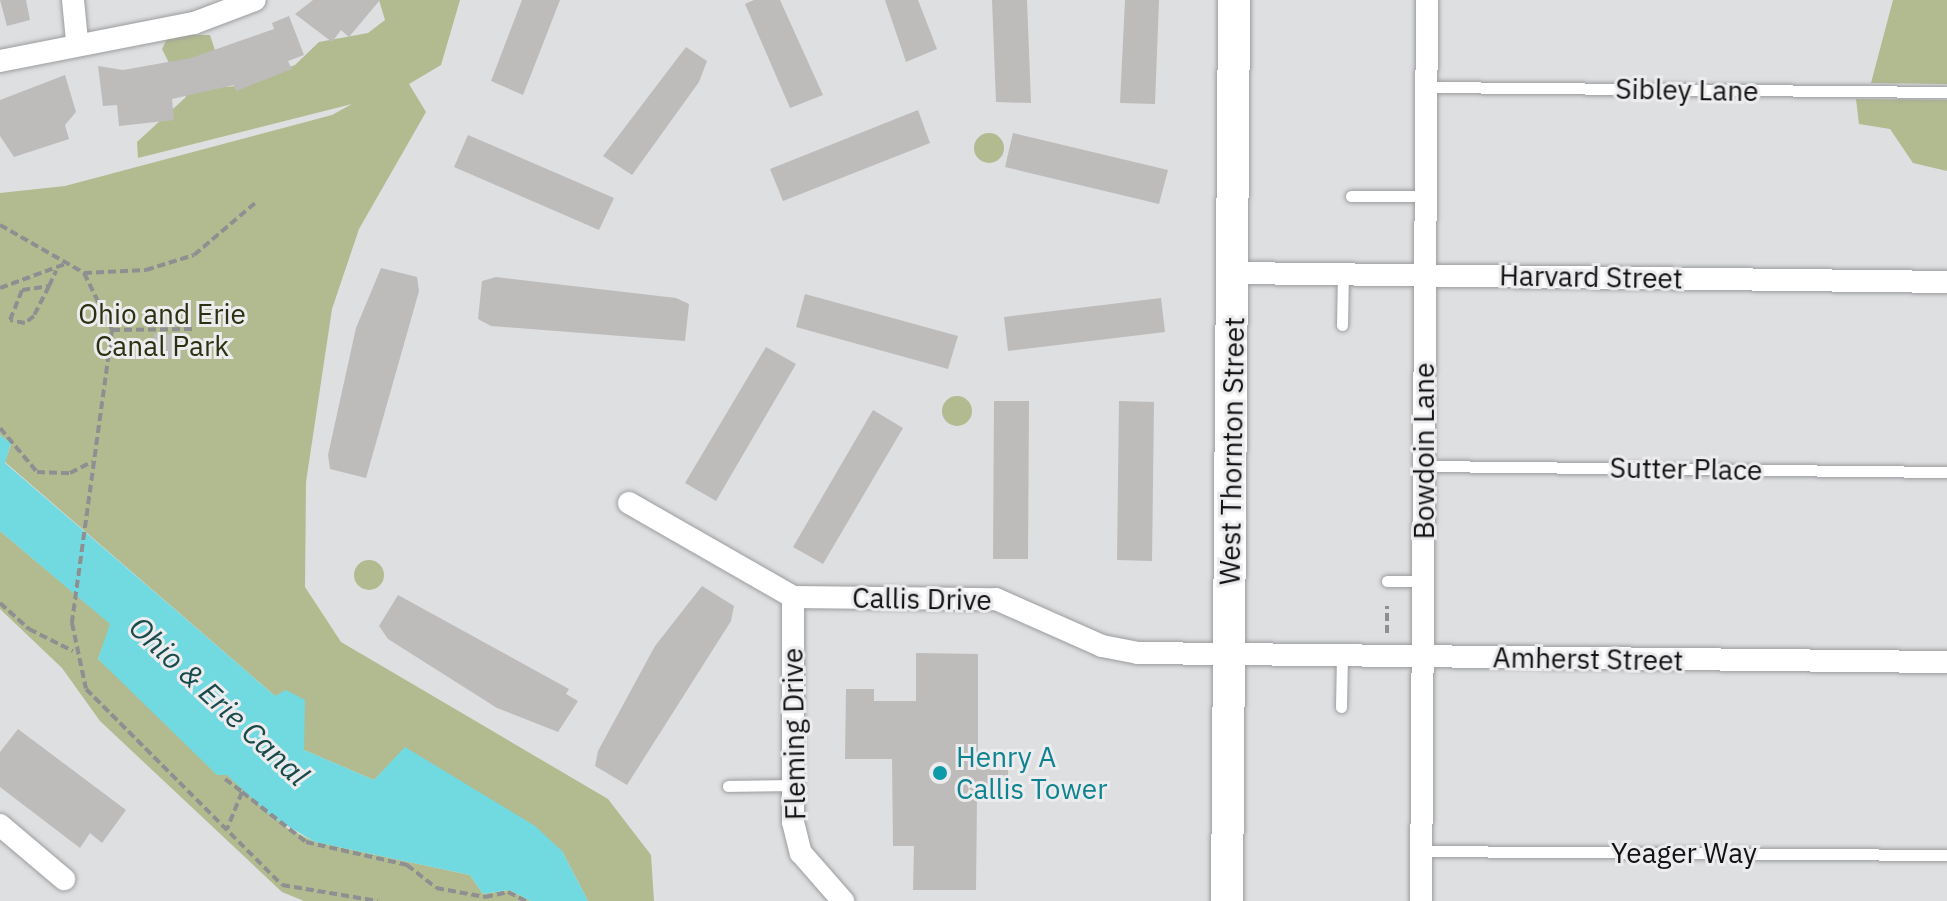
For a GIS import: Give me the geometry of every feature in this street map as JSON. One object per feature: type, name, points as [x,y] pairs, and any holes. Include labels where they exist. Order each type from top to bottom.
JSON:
[{"type":"main road","name":"West Thornton Street","points":[[1227,901],[1235,273],[1234,0]]},
{"type":"street","points":[[73,0],[77,41]]},
{"type":"street","points":[[0,61],[77,41],[194,23],[255,0]]},
{"type":"street","name":"Bowdoin Lane","points":[[1421,901],[1427,0]]},
{"type":"street","name":"Harvard Street","points":[[1235,273],[1947,282]]},
{"type":"street","name":"Callis Drive","points":[[629,503],[793,597],[996,599],[1120,651],[1228,654]]},
{"type":"street","name":"Fleming Drive","points":[[793,597],[791,785],[801,853],[843,901]]},
{"type":"street","name":"Amherst Street","points":[[1228,654],[1947,662]]},
{"type":"street","points":[[0,825],[64,879]]},
{"type":"lane","name":"Sibley Lane","points":[[1427,87],[1947,92]]},
{"type":"lane","points":[[1351,196],[1426,196]]},
{"type":"lane","points":[[1342,325],[1343,275]]},
{"type":"lane","name":"Sutter Place","points":[[1425,466],[1947,472]]},
{"type":"lane","points":[[1387,581],[1424,581]]},
{"type":"lane","points":[[1341,707],[1342,656]]},
{"type":"lane","points":[[728,786],[791,785]]},
{"type":"lane","name":"Yeager Way","points":[[1422,851],[1947,855]]},
{"type":"path","points":[[84,273],[146,270],[194,255],[255,203]]},
{"type":"path","points":[[0,225],[84,273],[112,330],[73,613],[73,651],[95,700],[282,885],[378,901]]},
{"type":"path","points":[[0,288],[56,271],[69,263]]},
{"type":"path","points":[[49,286],[22,290],[10,320],[25,323],[34,316],[49,286],[56,271]]},
{"type":"path","points":[[112,330],[194,329]]},
{"type":"path","points":[[0,428],[37,472],[70,473],[92,462]]},
{"type":"path","points":[[0,603],[29,629],[73,651]]},
{"type":"path","points":[[1387,606],[1387,635]]},
{"type":"path","points":[[225,779],[306,842],[407,865],[436,888],[485,897],[508,892],[526,901]]},
{"type":"path","points":[[227,829],[242,792]]},
{"type":"green space","name":"Ohio and Erie Canal Park","points":[[379,0],[460,0],[441,65],[409,84],[426,112],[359,229],[332,309],[306,482],[305,587],[341,642],[608,799],[651,855],[654,901],[588,901],[562,851],[405,748],[374,780],[304,750],[275,696],[5,462],[11,444],[0,435],[0,193],[65,186],[332,115],[352,104],[138,158],[137,142],[186,97],[162,49],[169,35],[210,35],[227,87],[244,85],[295,65],[319,42],[368,33],[385,20]]},
{"type":"green space","points":[[1893,0],[1947,0],[1947,84],[1871,83]]},
{"type":"green space","points":[[1856,99],[1947,100],[1947,171],[1913,163],[1890,129],[1859,124]]},
{"type":"green space","points":[[989,133],[1000,137],[1004,148],[1000,159],[989,163],[978,159],[974,148],[978,137]]},
{"type":"green space","points":[[957,396],[968,400],[972,411],[968,422],[957,426],[946,422],[942,411],[946,400]]},
{"type":"green space","points":[[0,531],[111,624],[98,659],[287,828],[315,842],[470,875],[483,894],[509,890],[531,901],[304,901],[282,892],[100,721],[62,668],[0,609]]},
{"type":"green space","points":[[369,560],[380,564],[384,575],[380,586],[369,590],[358,586],[354,575],[358,564]]},
{"type":"water","name":"Ohio & Erie Canal","points":[[0,435],[11,443],[5,463],[275,696],[286,690],[305,700],[304,750],[374,780],[405,747],[535,826],[562,851],[588,901],[531,901],[509,890],[483,894],[470,875],[315,842],[271,816],[227,775],[217,775],[98,659],[110,624],[0,531]]},
{"type":"building","points":[[0,0],[26,0],[30,20],[7,26]]},
{"type":"building","points":[[313,0],[380,0],[349,37],[341,30],[332,42],[295,14]]},
{"type":"building","points":[[522,0],[560,0],[523,95],[491,81]]},
{"type":"building","points":[[754,0],[780,0],[823,95],[790,108],[745,4]]},
{"type":"building","points":[[885,0],[918,0],[937,49],[906,62]]},
{"type":"building","points":[[992,0],[1027,0],[1031,103],[996,102]]},
{"type":"building","points":[[1125,0],[1159,0],[1155,104],[1120,103]]},
{"type":"building","points":[[289,16],[304,55],[288,61],[292,69],[236,91],[234,85],[172,99],[174,120],[119,126],[117,105],[103,106],[98,66],[123,70],[191,58],[274,29],[272,23]]},
{"type":"building","points":[[686,47],[707,61],[699,82],[632,175],[603,156]]},
{"type":"building","points":[[65,75],[76,112],[65,125],[69,139],[14,157],[0,136],[0,100]]},
{"type":"building","points":[[918,110],[930,143],[783,201],[770,169]]},
{"type":"building","points":[[1013,133],[1168,170],[1159,204],[1005,167]]},
{"type":"building","points":[[468,135],[614,198],[599,230],[454,167]]},
{"type":"building","points":[[381,268],[417,277],[419,291],[366,478],[330,469],[328,455],[356,328]]},
{"type":"building","points":[[496,277],[676,298],[689,304],[685,341],[491,326],[478,319],[482,281]]},
{"type":"building","points":[[805,294],[958,336],[948,369],[796,327]]},
{"type":"building","points":[[1161,298],[1165,332],[1008,351],[1004,317]]},
{"type":"building","points":[[154,334],[182,335],[181,358],[153,357]]},
{"type":"building","points":[[766,347],[796,364],[716,501],[685,483]]},
{"type":"building","points":[[994,401],[1029,401],[1028,559],[993,559]]},
{"type":"building","points":[[1119,401],[1154,402],[1152,561],[1117,560]]},
{"type":"building","points":[[873,410],[903,428],[823,564],[793,547]]},
{"type":"building","points":[[702,586],[734,606],[731,621],[627,785],[595,766],[598,751],[655,646]]},
{"type":"building","points":[[398,595],[569,689],[566,694],[578,701],[558,732],[497,708],[388,639],[379,626]]},
{"type":"building","name":"Henry A Callis Tower","points":[[916,653],[978,654],[978,769],[1008,769],[1008,798],[977,798],[976,890],[913,890],[914,846],[893,846],[892,759],[845,759],[846,689],[874,689],[874,701],[916,701]]},
{"type":"building","points":[[18,729],[126,810],[102,843],[90,833],[80,848],[0,787],[0,752]]},
{"type":"place","name":"Henry A Callis Tower","points":[[940,773]]}]
